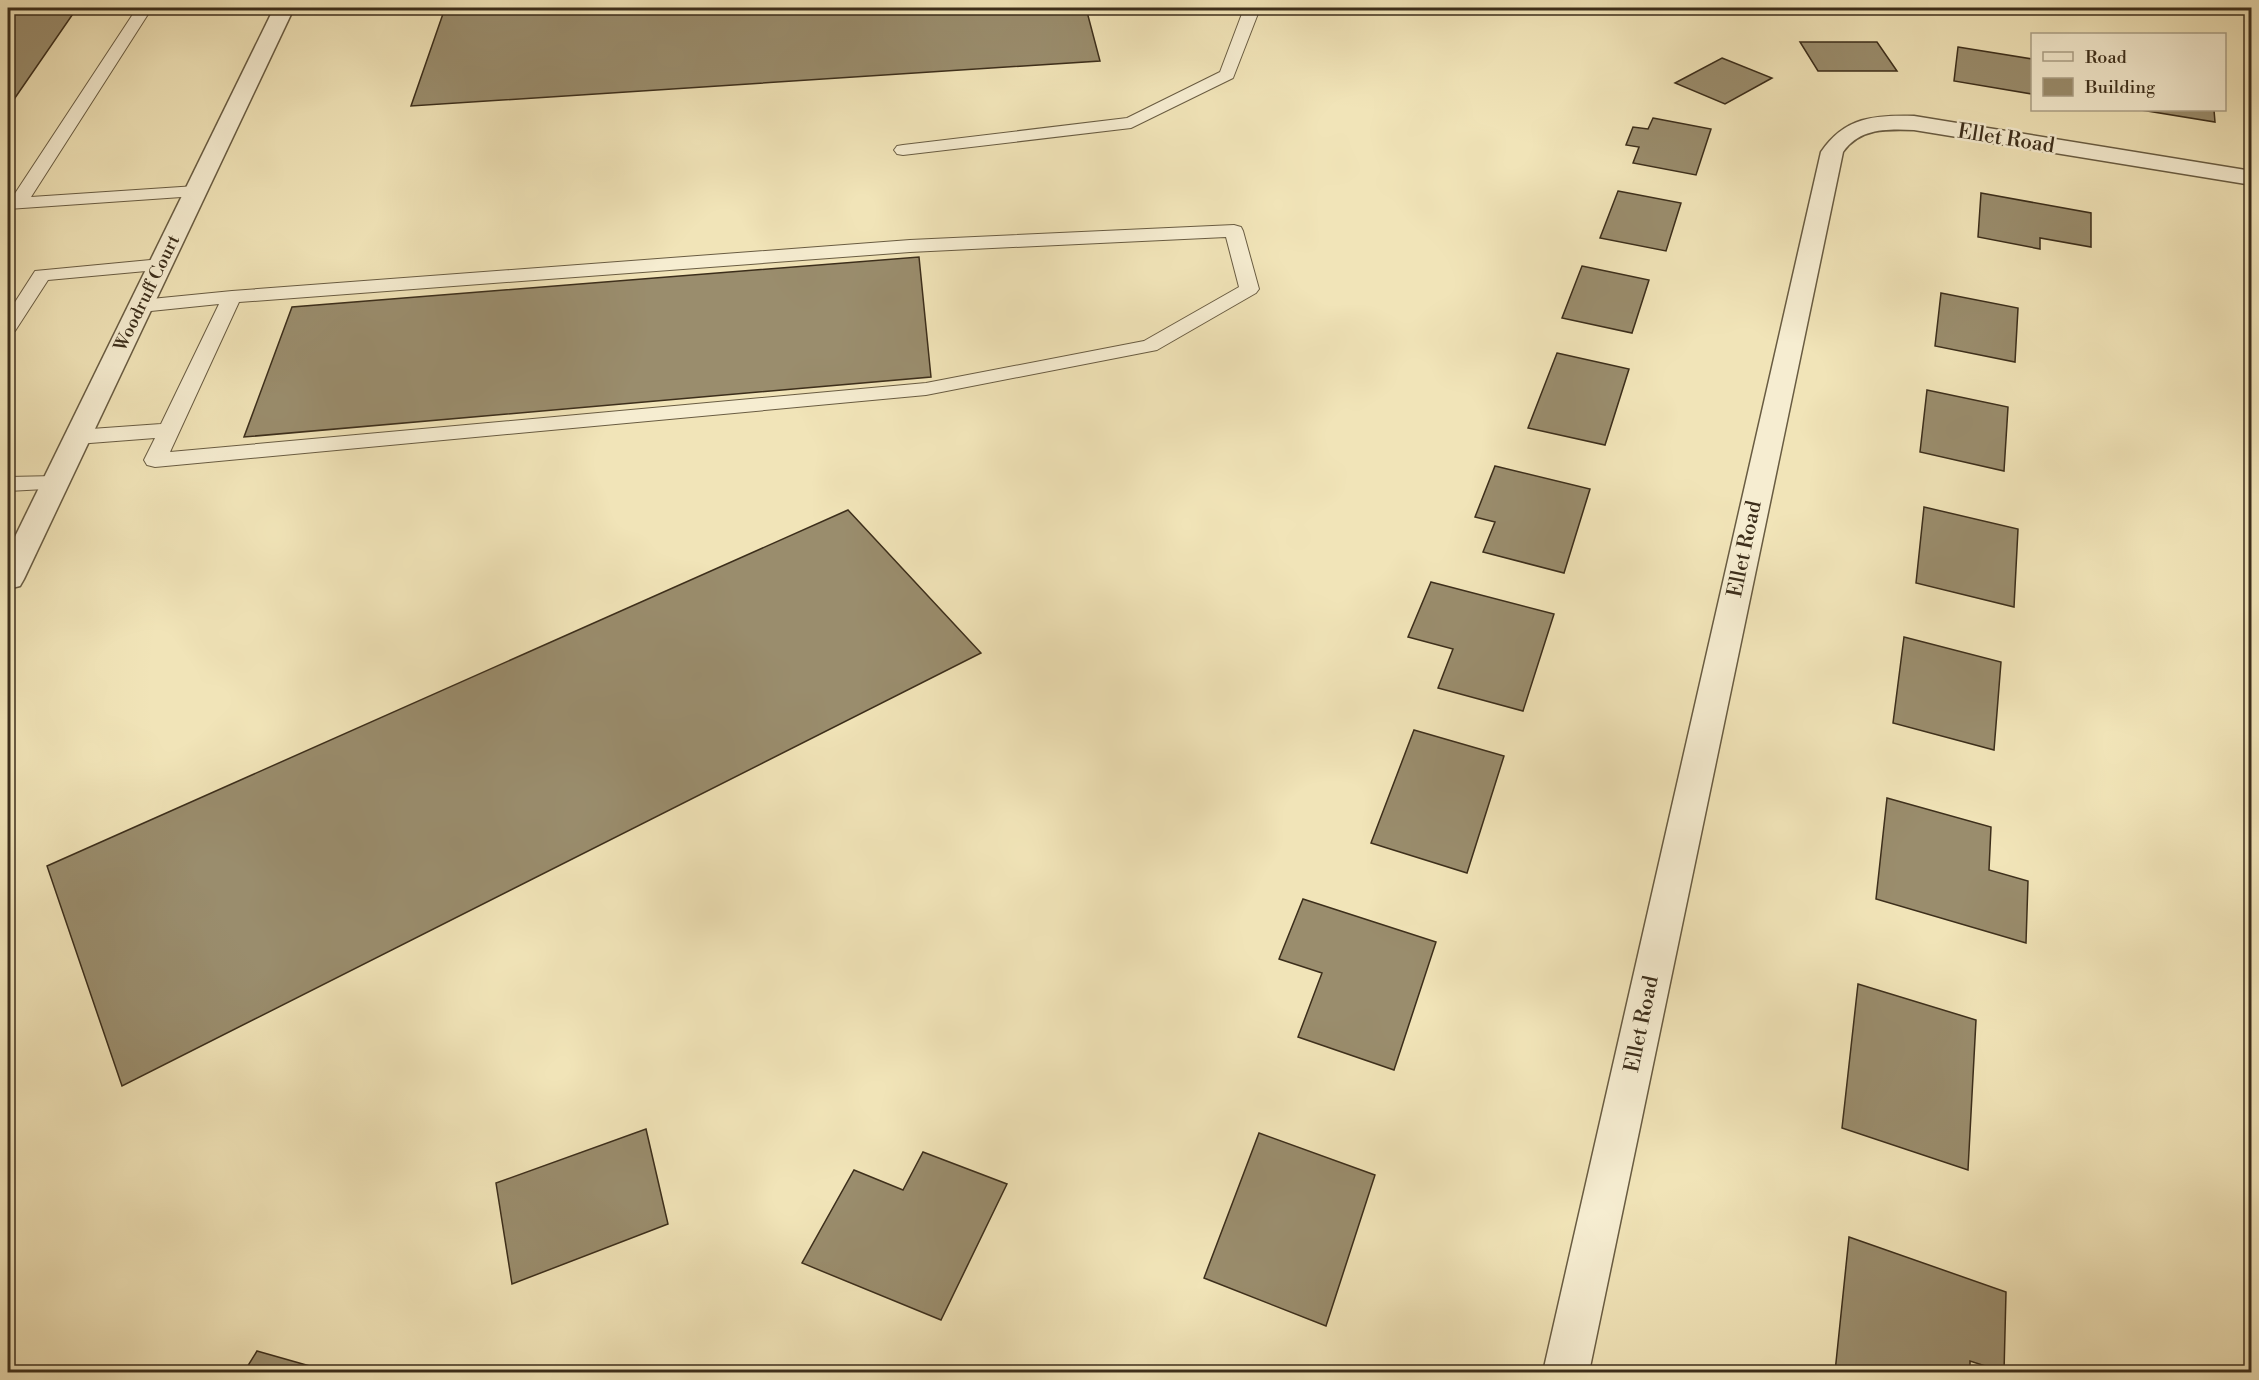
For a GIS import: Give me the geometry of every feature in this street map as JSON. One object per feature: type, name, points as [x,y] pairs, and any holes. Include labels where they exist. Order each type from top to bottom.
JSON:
[{"type":"street","name":"Woodruff Court","points":[[9,579],[284,8]]},
{"type":"street","name":"Ellet Road","points":[[1566,1372],[1829,164],[1838,139],[1849,131],[1864,126],[1914,123],[2252,178]]},
{"type":"lane","points":[[13,203],[144,8]]},
{"type":"lane","points":[[903,150],[1131,123],[1227,75],[1251,11],[1250,8]]},
{"type":"lane","points":[[13,203],[196,191]]},
{"type":"lane","points":[[141,306],[232,297],[910,246],[1234,231],[1249,289],[1150,346],[926,389],[155,460],[232,297]]},
{"type":"lane","points":[[8,327],[42,275],[160,265]]},
{"type":"lane","points":[[77,437],[168,430]]},
{"type":"lane","points":[[8,484],[56,483]]},
{"type":"building","points":[[8,8],[77,8],[8,108]]},
{"type":"building","points":[[445,8],[1086,8],[1100,61],[411,106]]},
{"type":"building","points":[[1800,42],[1877,42],[1897,71],[1818,71]]},
{"type":"building","points":[[1958,47],[2031,59],[2031,94],[1954,81]]},
{"type":"building","points":[[1722,58],[1772,78],[1725,104],[1675,83]]},
{"type":"building","points":[[2147,111],[2214,111],[2215,122]]},
{"type":"building","points":[[1653,118],[1711,129],[1696,175],[1633,163],[1639,147],[1626,145],[1633,127],[1648,129]]},
{"type":"building","points":[[1618,191],[1681,203],[1666,251],[1600,238]]},
{"type":"building","points":[[1981,193],[2091,213],[2091,247],[2040,238],[2040,249],[1978,237]]},
{"type":"building","points":[[919,257],[931,377],[244,437],[292,307]]},
{"type":"building","points":[[1582,266],[1649,280],[1632,333],[1562,318]]},
{"type":"building","points":[[1941,293],[2018,308],[2015,362],[1935,346]]},
{"type":"building","points":[[1557,353],[1629,369],[1605,445],[1528,428]]},
{"type":"building","points":[[1927,390],[2008,407],[2004,471],[1920,452]]},
{"type":"building","points":[[1495,466],[1590,489],[1564,573],[1483,552],[1495,522],[1475,517]]},
{"type":"building","points":[[1924,507],[2018,529],[2014,607],[1916,583]]},
{"type":"building","points":[[848,510],[981,653],[122,1086],[47,866]]},
{"type":"building","points":[[1431,582],[1554,614],[1523,711],[1438,688],[1453,649],[1408,637]]},
{"type":"building","points":[[1904,637],[2001,662],[1994,750],[1893,723]]},
{"type":"building","points":[[1414,730],[1504,756],[1467,873],[1371,843]]},
{"type":"building","points":[[1887,798],[1991,827],[1989,870],[2028,881],[2026,943],[1876,899]]},
{"type":"building","points":[[1303,899],[1436,942],[1394,1070],[1298,1037],[1322,973],[1279,959]]},
{"type":"building","points":[[1858,984],[1976,1020],[1968,1170],[1842,1128]]},
{"type":"building","points":[[646,1129],[668,1224],[512,1284],[496,1183]]},
{"type":"building","points":[[1259,1133],[1375,1175],[1326,1326],[1204,1278]]},
{"type":"building","points":[[923,1152],[1007,1184],[941,1320],[802,1263],[854,1170],[903,1190]]},
{"type":"building","points":[[1849,1237],[2006,1292],[2004,1372],[1970,1361],[1970,1372],[1835,1372]]},
{"type":"building","points":[[257,1351],[331,1372],[244,1372]]}]
